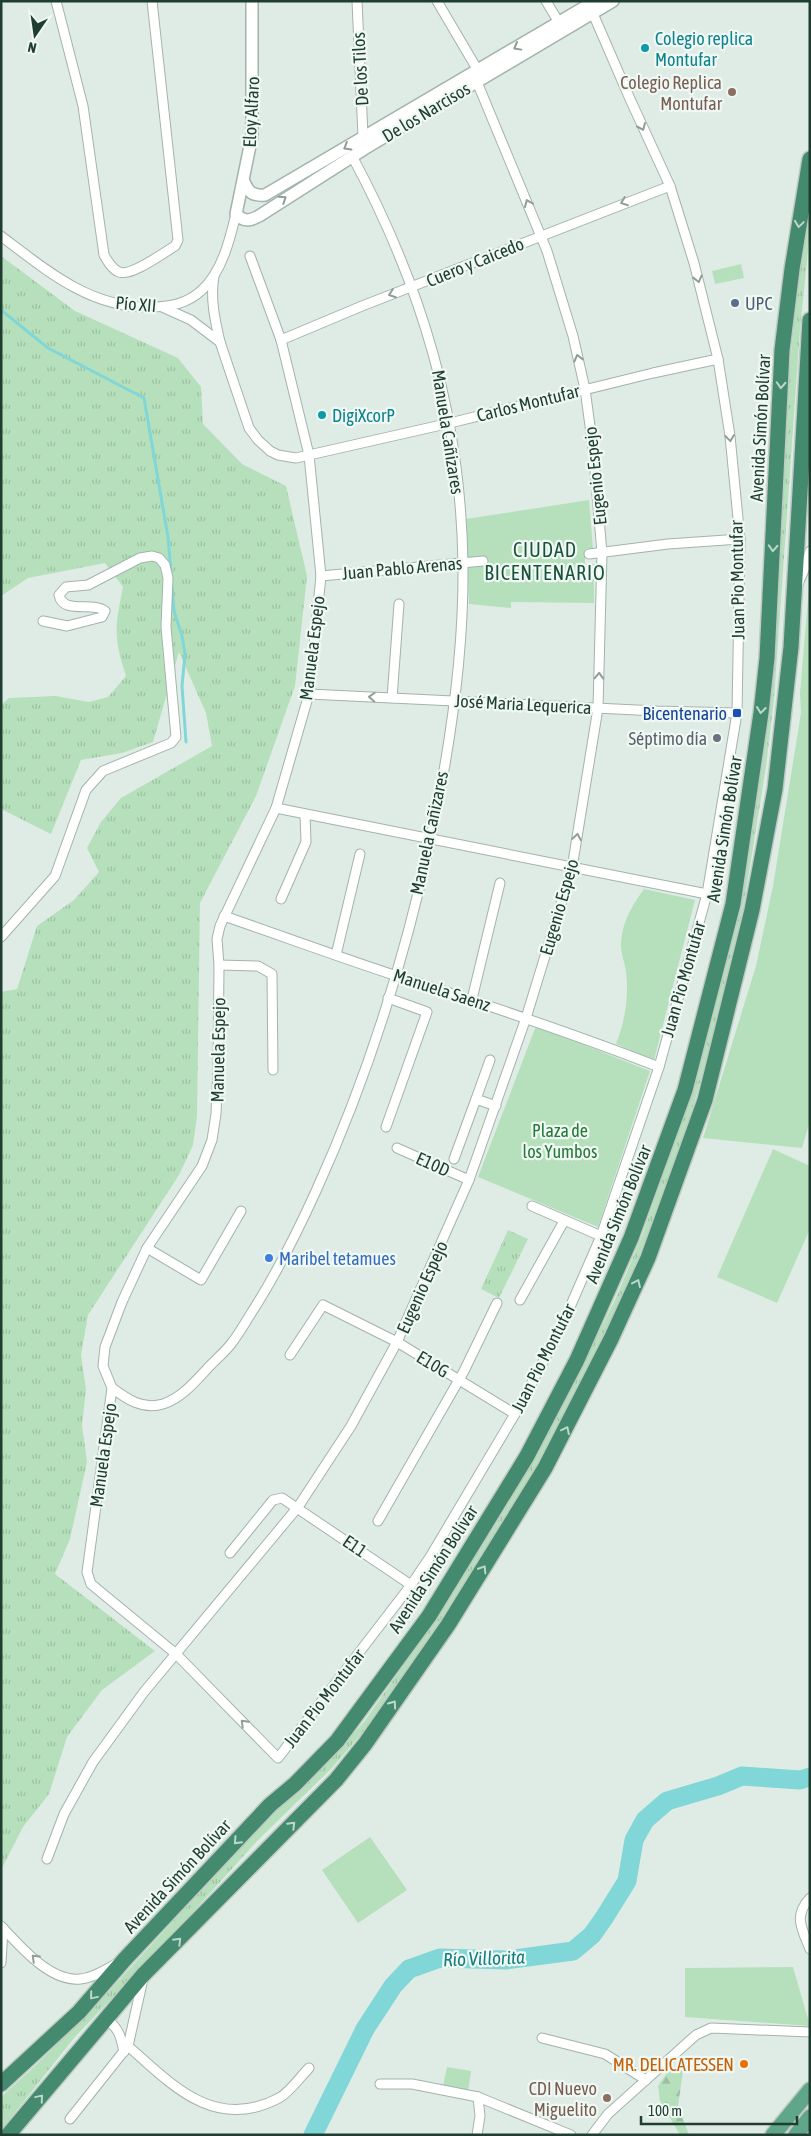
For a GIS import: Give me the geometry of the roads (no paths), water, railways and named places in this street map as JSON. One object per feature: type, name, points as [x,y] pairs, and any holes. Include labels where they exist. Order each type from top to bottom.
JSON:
[{"type":"highway","name":"Avenida Simón Bolívar","points":[[1,2084],[80,2012],[125,1959],[270,1805],[295,1784],[336,1741],[429,1616],[530,1450],[577,1360],[631,1238],[685,1090],[733,904],[760,723],[767,658],[782,350],[792,269],[810,159]]},
{"type":"highway","points":[[8,2135],[143,1975],[336,1780],[365,1744],[448,1625],[545,1468],[611,1338],[648,1258],[705,1100],[752,910],[775,790],[796,589],[806,363],[810,320]]},
{"type":"main road","points":[[773,2135],[807,2100]]},
{"type":"main road","points":[[796,2135],[810,2117]]},
{"type":"street","points":[[56,1],[83,106],[104,255],[115,270],[120,273],[130,273],[175,246],[178,240],[152,1]]},
{"type":"street","name":"Eloy Alfaro","points":[[239,217],[252,136],[252,1]]},
{"type":"street","name":"De los Tilos","points":[[357,1],[363,137]]},
{"type":"street","name":"Eugenio Espejo","points":[[47,1859],[64,1814],[93,1762],[117,1726],[298,1508],[351,1426],[397,1342],[470,1180],[526,1018],[572,868],[598,708],[602,552],[599,502],[585,389],[572,336],[541,236],[479,76],[437,1]]},
{"type":"street","points":[[546,1],[561,27]]},
{"type":"street","name":"De los Narcisos","points":[[239,217],[247,220],[259,216],[592,6],[613,1]]},
{"type":"street","name":"Juan Pio Montufar","points":[[278,1758],[411,1585],[430,1557],[515,1414],[560,1330],[601,1236],[659,1067],[707,894],[737,713],[740,539],[730,436],[718,359],[694,263],[670,186],[592,6]]},
{"type":"street","name":"De los Narcisos","points":[[244,182],[248,191],[255,196],[265,195],[363,137],[479,76]]},
{"type":"street","name":"Manuela Cañizares","points":[[112,1388],[131,1402],[144,1405],[162,1405],[183,1394],[231,1344],[276,1275],[344,1129],[395,976],[431,838],[456,701],[462,630],[463,562],[458,489],[450,423],[435,356],[412,287],[384,218],[352,156]]},
{"type":"street","name":"Cuero y Caicedo","points":[[281,340],[362,306],[670,186]]},
{"type":"street","name":"Pío XII","points":[[1,236],[51,273],[82,292],[109,303],[133,307],[162,307],[178,305],[203,289],[215,274],[239,217]]},
{"type":"street","name":"Manuela Espejo","points":[[250,256],[281,340],[309,455],[320,576],[309,694],[276,808],[224,916],[217,939],[219,965],[218,1078],[212,1140],[202,1166],[147,1248],[122,1302],[105,1347],[103,1366],[112,1388],[87,1572],[91,1584],[176,1654],[278,1758]]},
{"type":"street","name":"Carlos Montufar","points":[[215,274],[212,291],[213,310],[220,342],[249,428],[258,440],[278,455],[296,458],[718,359]]},
{"type":"street","points":[[162,307],[191,320],[220,342]]},
{"type":"street","points":[[806,363],[810,379]]},
{"type":"street","points":[[589,554],[668,544],[740,539]]},
{"type":"street","points":[[796,589],[807,564],[810,551]]},
{"type":"street","points":[[1,937],[55,876],[86,790],[95,778],[103,771],[171,743],[176,736],[166,627],[168,578],[165,565],[159,558],[152,556],[140,558],[88,584],[66,588],[61,591],[59,596],[63,603],[69,606],[99,607],[105,611],[102,617],[67,626],[43,621]]},
{"type":"street","name":"Juan Pablo Arenas","points":[[320,576],[463,562],[483,562]]},
{"type":"street","points":[[392,698],[399,604]]},
{"type":"street","name":"José Maria Lequerica","points":[[309,694],[737,713]]},
{"type":"street","points":[[276,808],[707,894]]},
{"type":"street","points":[[281,899],[306,842],[305,815]]},
{"type":"street","points":[[336,955],[360,854]]},
{"type":"street","points":[[472,999],[500,883]]},
{"type":"street","name":"Manuela Saenz","points":[[224,916],[395,976],[472,999],[659,1067]]},
{"type":"street","points":[[219,965],[258,966],[272,974],[273,1070]]},
{"type":"street","points":[[386,1127],[427,1012],[388,998]]},
{"type":"street","points":[[454,1159],[490,1060]]},
{"type":"street","points":[[476,1099],[496,1106]]},
{"type":"street","name":"E10D","points":[[397,1148],[470,1180]]},
{"type":"street","points":[[532,1206],[601,1236]]},
{"type":"street","points":[[147,1248],[201,1280],[241,1211]]},
{"type":"street","points":[[520,1300],[564,1221]]},
{"type":"street","points":[[378,1521],[459,1380],[497,1303]]},
{"type":"street","name":"E10G","points":[[290,1355],[323,1305],[397,1342],[515,1414]]},
{"type":"street","name":"E11","points":[[230,1553],[273,1500],[285,1498],[411,1585]]},
{"type":"street","points":[[810,1898],[802,1906],[800,1923],[810,1949]]},
{"type":"street","points":[[2,1927],[44,1968],[60,1976],[81,1979],[96,1975],[125,1959]]},
{"type":"street","points":[[1,1963],[2,1927]]},
{"type":"street","points":[[70,2119],[126,2049],[143,1975]]},
{"type":"street","points":[[106,2019],[120,2032],[126,2049],[179,2090],[201,2102],[229,2109],[257,2107],[281,2097],[309,2068]]},
{"type":"street","points":[[592,2135],[608,2114],[696,2035],[710,2028],[810,2032]]},
{"type":"street","points":[[542,2038],[605,2054],[646,2080]]},
{"type":"street","points":[[380,2084],[412,2084],[478,2097],[570,2135]]},
{"type":"street","points":[[477,2135],[480,2116],[478,2097]]},
{"type":"waterway","points":[[1,310],[48,348],[144,398],[168,537],[171,572]]},
{"type":"waterway","points":[[172,586],[174,611],[182,636],[185,654],[182,686],[186,742]]},
{"type":"waterway","name":"Río Villorita","points":[[313,2135],[365,2029],[393,1986],[409,1969],[440,1958],[506,1960],[573,1951],[592,1935],[604,1918],[627,1881],[634,1840],[645,1820],[667,1801],[718,1786],[742,1776],[800,1780],[810,1777]]},
{"type":"place","name":"Colegio replica Montufar","points":[[645,48]]},
{"type":"place","name":"Colegio Replica Montufar","points":[[732,92]]},
{"type":"place","name":"UPC","points":[[735,303]]},
{"type":"place","name":"DigiXcorP","points":[[322,415]]},
{"type":"place","name":"Bicentenario","points":[[737,713]]},
{"type":"place","name":"Séptimo día","points":[[717,738]]},
{"type":"place","name":"Maribel tetamues","points":[[269,1258]]},
{"type":"place","name":"MR. DELICATESSEN","points":[[744,2064]]},
{"type":"place","name":"CDI Nuevo Miguelito","points":[[607,2098]]},
{"type":"district","name":"CIUDAD BICENTENARIO","points":[[545,560]]},
{"type":"park label","name":"Plaza de los Yumbos","points":[[560,1140]]}]
